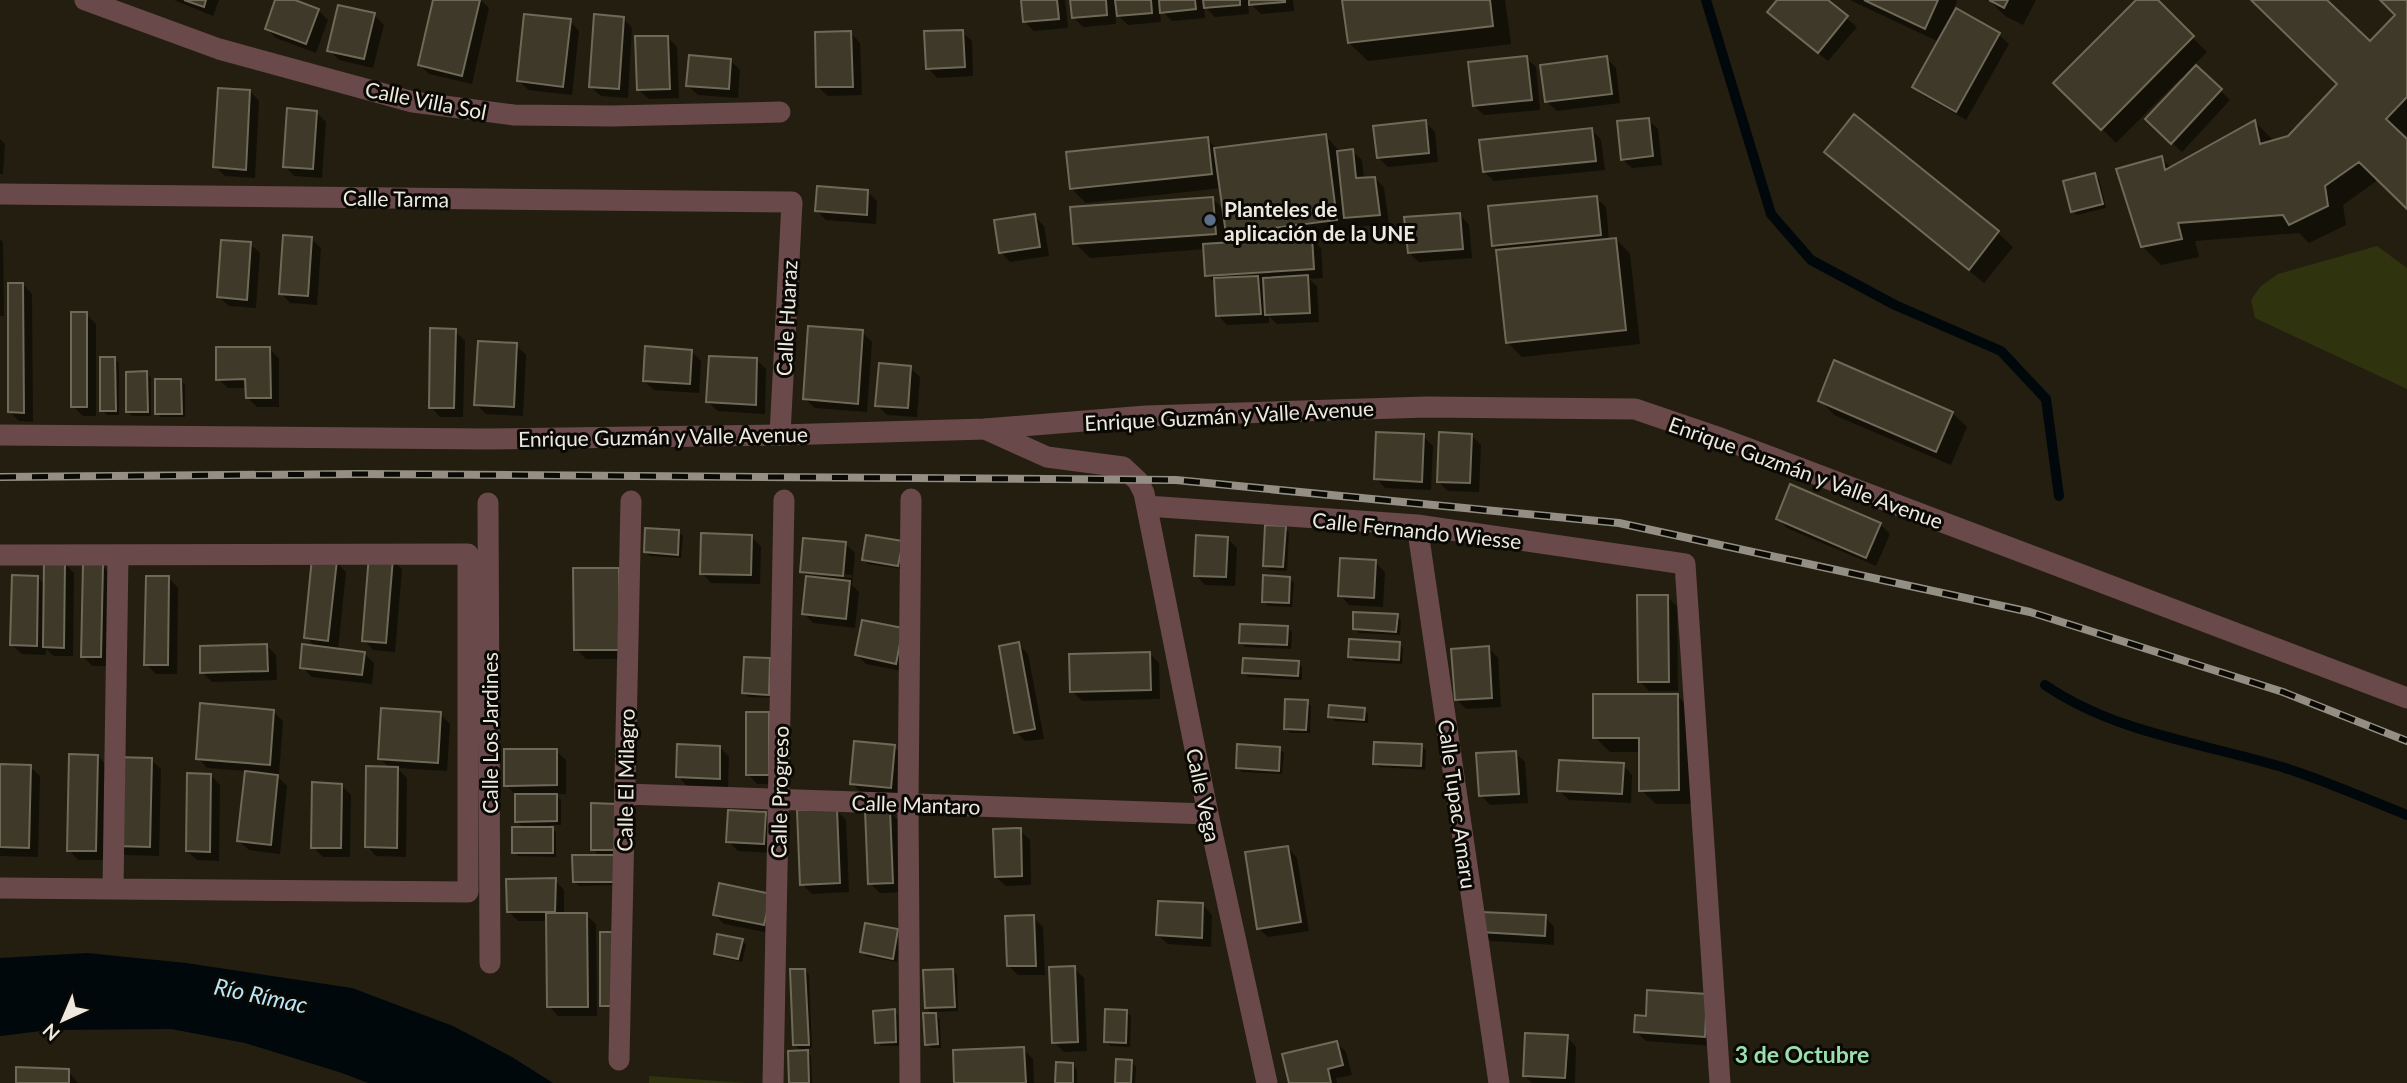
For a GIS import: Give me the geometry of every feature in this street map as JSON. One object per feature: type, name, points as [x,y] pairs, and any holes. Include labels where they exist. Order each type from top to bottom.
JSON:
[{"type":"street","name":"Calle Villa Sol","points":[[85,0],[219,50],[413,102],[514,116],[780,112]]},
{"type":"street","name":"Calle Tarma","points":[[0,194],[792,202]]},
{"type":"street","name":"Calle Huaraz","points":[[780,435],[792,202]]},
{"type":"street","name":"Enrique Guzmán y Valle Avenue","points":[[0,435],[488,439],[780,435],[985,429],[1146,416],[1358,409],[1635,409],[1723,439],[2407,698]]},
{"type":"street","name":"Calle Vega","points":[[985,429],[1047,457],[1123,467],[1138,481],[1144,493],[1208,814],[1267,1083]]},
{"type":"street","points":[[909,1083],[911,499]]},
{"type":"street","name":"Calle Progreso","points":[[773,1083],[784,500]]},
{"type":"street","name":"Calle El Milagro","points":[[619,1060],[631,501]]},
{"type":"street","name":"Calle Los Jardines","points":[[488,503],[490,963]]},
{"type":"street","name":"Calle Fernando Wiesse","points":[[1147,506],[1417,525],[1685,564],[1720,1083]]},
{"type":"street","name":"Calle Tupac Amaru","points":[[1417,525],[1499,1083]]},
{"type":"street","points":[[0,555],[468,555],[468,892],[0,888]]},
{"type":"street","points":[[113,889],[118,555]]},
{"type":"street","name":"Calle Mantaro","points":[[625,793],[1208,814]]},
{"type":"green space","points":[[2377,246],[2407,268],[2407,389],[2255,318],[2251,300],[2261,286],[2278,274]]},
{"type":"green space","points":[[649,1076],[746,1083],[649,1083]]},
{"type":"water","name":"Río Rímac","points":[[87,953],[186,963],[352,988],[453,1026],[512,1057],[553,1083],[368,1083],[245,1043],[171,1029],[50,1030],[0,1036],[0,958]]},
{"type":"building","points":[[184,0],[206,0],[204,7]]},
{"type":"building","points":[[275,0],[295,0],[319,9],[306,44],[265,29]]},
{"type":"building","points":[[433,0],[480,0],[462,76],[418,65]]},
{"type":"building","points":[[1021,0],[1057,0],[1059,19],[1023,22]]},
{"type":"building","points":[[1070,0],[1106,0],[1107,15],[1072,18]]},
{"type":"building","points":[[1115,0],[1151,0],[1152,13],[1117,16]]},
{"type":"building","points":[[1159,0],[1195,0],[1196,9],[1160,13]]},
{"type":"building","points":[[1203,0],[1240,0],[1240,5],[1204,8]]},
{"type":"building","points":[[1249,0],[1285,0],[1285,2],[1249,5]]},
{"type":"building","points":[[1342,0],[1490,0],[1493,26],[1348,43]]},
{"type":"building","points":[[1777,0],[1828,0],[1848,16],[1818,53],[1767,12]]},
{"type":"building","points":[[1864,0],[1938,0],[1925,29]]},
{"type":"building","points":[[1989,0],[2008,0],[2004,8]]},
{"type":"building","points":[[2136,0],[2158,0],[2194,36],[2101,130],[2053,83]]},
{"type":"building","points":[[2251,0],[2327,0],[2370,41],[2395,15],[2380,0],[2407,0],[2407,97],[2386,119],[2407,139],[2407,209],[2359,162],[2325,186],[2328,206],[2289,225],[2283,215],[2178,223],[2182,239],[2141,247],[2116,169],[2162,156],[2165,170],[2255,120],[2260,144],[2288,136],[2337,84]]},
{"type":"building","points":[[338,5],[375,13],[364,59],[327,51]]},
{"type":"building","points":[[1956,8],[2000,33],[1956,112],[1912,87]]},
{"type":"building","points":[[524,14],[571,19],[563,87],[517,81]]},
{"type":"building","points":[[594,14],[624,17],[619,89],[589,87]]},
{"type":"building","points":[[963,30],[965,67],[926,69],[924,31]]},
{"type":"building","points":[[851,31],[853,87],[816,87],[815,32]]},
{"type":"building","points":[[635,36],[668,36],[670,89],[637,90]]},
{"type":"building","points":[[689,55],[731,59],[729,89],[686,86]]},
{"type":"building","points":[[1527,56],[1532,100],[1473,106],[1468,62]]},
{"type":"building","points":[[1607,56],[1612,94],[1545,102],[1540,65]]},
{"type":"building","points":[[2196,65],[2222,89],[2171,144],[2145,119]]},
{"type":"building","points":[[218,88],[250,90],[246,170],[213,167]]},
{"type":"building","points":[[287,108],[317,111],[313,169],[283,167]]},
{"type":"building","points":[[1854,114],[1999,231],[1969,270],[1824,152]]},
{"type":"building","points":[[1649,118],[1653,156],[1621,160],[1617,121]]},
{"type":"building","points":[[1426,120],[1429,153],[1377,158],[1373,126]]},
{"type":"building","points":[[1592,128],[1596,161],[1483,172],[1479,140]]},
{"type":"building","points":[[1326,134],[1337,220],[1226,234],[1214,148]]},
{"type":"building","points":[[1208,137],[1212,174],[1070,189],[1066,152]]},
{"type":"building","points":[[1353,149],[1356,178],[1375,177],[1380,215],[1344,218],[1337,151]]},
{"type":"building","points":[[2095,173],[2103,204],[2071,212],[2063,181]]},
{"type":"building","points":[[817,186],[868,190],[867,215],[815,211]]},
{"type":"building","points":[[1597,196],[1601,235],[1492,246],[1488,206]]},
{"type":"building","points":[[1213,197],[1216,234],[1073,244],[1070,207]]},
{"type":"building","points":[[1460,213],[1463,249],[1408,253],[1404,217]]},
{"type":"building","points":[[1035,214],[1040,247],[999,253],[994,220]]},
{"type":"building","points":[[283,235],[312,237],[308,296],[279,294]]},
{"type":"building","points":[[1312,237],[1314,269],[1205,276],[1203,244]]},
{"type":"building","points":[[1616,238],[1626,330],[1506,343],[1496,250]]},
{"type":"building","points":[[221,240],[251,242],[247,300],[217,297]]},
{"type":"building","points":[[1308,275],[1310,313],[1265,315],[1263,278]]},
{"type":"building","points":[[1258,276],[1261,314],[1216,316],[1214,278]]},
{"type":"building","points":[[8,283],[23,283],[24,413],[8,412]]},
{"type":"building","points":[[71,312],[87,312],[87,407],[71,407]]},
{"type":"building","points":[[808,326],[863,330],[858,404],[803,399]]},
{"type":"building","points":[[430,328],[456,329],[454,408],[429,408]]},
{"type":"building","points":[[478,341],[517,343],[514,407],[474,405]]},
{"type":"building","points":[[645,346],[692,350],[690,384],[643,381]]},
{"type":"building","points":[[216,347],[270,347],[271,398],[246,398],[245,379],[216,380]]},
{"type":"building","points":[[709,356],[757,358],[756,405],[706,402]]},
{"type":"building","points":[[100,357],[115,357],[116,411],[100,411]]},
{"type":"building","points":[[1834,360],[1953,412],[1936,452],[1818,401]]},
{"type":"building","points":[[879,363],[911,366],[908,408],[875,406]]},
{"type":"building","points":[[147,371],[148,412],[126,412],[126,372]]},
{"type":"building","points":[[155,379],[181,379],[182,414],[155,414]]},
{"type":"building","points":[[1376,432],[1424,434],[1422,482],[1374,479]]},
{"type":"building","points":[[1439,432],[1472,434],[1470,483],[1437,482]]},
{"type":"building","points":[[1790,484],[1881,523],[1866,558],[1776,519]]},
{"type":"building","points":[[1265,525],[1286,526],[1283,567],[1263,566]]},
{"type":"building","points":[[645,528],[679,530],[678,555],[644,552]]},
{"type":"building","points":[[701,533],[752,535],[751,575],[700,574]]},
{"type":"building","points":[[866,535],[903,541],[898,566],[862,560]]},
{"type":"building","points":[[1196,535],[1228,537],[1226,577],[1194,576]]},
{"type":"building","points":[[803,538],[846,542],[843,576],[800,572]]},
{"type":"building","points":[[369,555],[393,558],[386,643],[362,641]]},
{"type":"building","points":[[312,558],[337,560],[328,641],[304,638]]},
{"type":"building","points":[[1340,558],[1376,560],[1374,598],[1338,596]]},
{"type":"building","points":[[44,561],[65,561],[64,648],[43,647]]},
{"type":"building","points":[[83,564],[103,564],[101,657],[81,657]]},
{"type":"building","points":[[573,568],[619,568],[620,650],[574,650]]},
{"type":"building","points":[[12,575],[38,576],[37,646],[10,645]]},
{"type":"building","points":[[1263,575],[1290,577],[1289,603],[1262,602]]},
{"type":"building","points":[[146,576],[169,576],[168,665],[144,665]]},
{"type":"building","points":[[806,576],[850,581],[846,619],[802,614]]},
{"type":"building","points":[[1637,595],[1668,595],[1669,682],[1638,682]]},
{"type":"building","points":[[1353,612],[1398,614],[1396,632],[1353,629]]},
{"type":"building","points":[[862,620],[903,628],[896,664],[855,655]]},
{"type":"building","points":[[1240,624],[1288,626],[1287,645],[1239,643]]},
{"type":"building","points":[[1349,639],[1400,642],[1399,660],[1348,657]]},
{"type":"building","points":[[1019,642],[1035,729],[1014,733],[999,646]]},
{"type":"building","points":[[267,644],[268,671],[200,673],[200,646]]},
{"type":"building","points":[[302,644],[365,652],[362,675],[300,668]]},
{"type":"building","points":[[1489,646],[1492,698],[1455,700],[1451,649]]},
{"type":"building","points":[[1150,652],[1151,690],[1070,692],[1069,654]]},
{"type":"building","points":[[744,657],[770,658],[769,695],[742,693]]},
{"type":"building","points":[[1243,658],[1299,661],[1298,676],[1242,673]]},
{"type":"building","points":[[1593,694],[1678,694],[1679,790],[1639,791],[1639,738],[1593,738]]},
{"type":"building","points":[[1285,699],[1308,700],[1306,730],[1284,729]]},
{"type":"building","points":[[200,703],[274,710],[270,765],[196,759]]},
{"type":"building","points":[[1329,705],[1365,708],[1364,720],[1328,717]]},
{"type":"building","points":[[381,708],[441,712],[438,763],[378,759]]},
{"type":"building","points":[[746,712],[769,712],[769,775],[746,775]]},
{"type":"building","points":[[854,741],[895,745],[891,788],[850,784]]},
{"type":"building","points":[[1374,742],[1422,744],[1421,766],[1373,764]]},
{"type":"building","points":[[677,744],[720,746],[720,779],[676,777]]},
{"type":"building","points":[[1237,744],[1280,747],[1279,771],[1236,768]]},
{"type":"building","points":[[504,749],[557,749],[557,785],[504,786]]},
{"type":"building","points":[[1516,751],[1519,794],[1479,796],[1476,753]]},
{"type":"building","points":[[69,754],[98,755],[96,851],[67,851]]},
{"type":"building","points":[[115,757],[152,758],[150,847],[114,846]]},
{"type":"building","points":[[1559,760],[1624,763],[1622,794],[1557,791]]},
{"type":"building","points":[[0,764],[31,765],[29,848],[0,847]]},
{"type":"building","points":[[366,766],[398,767],[397,848],[365,847]]},
{"type":"building","points":[[245,771],[278,775],[271,845],[237,841]]},
{"type":"building","points":[[187,773],[211,774],[210,852],[186,851]]},
{"type":"building","points":[[312,782],[342,784],[341,848],[311,848]]},
{"type":"building","points":[[515,794],[557,794],[557,821],[515,822]]},
{"type":"building","points":[[591,803],[617,804],[617,850],[591,850]]},
{"type":"building","points":[[837,809],[840,883],[800,885],[797,810]]},
{"type":"building","points":[[890,809],[893,883],[868,884],[865,810]]},
{"type":"building","points":[[728,810],[766,812],[764,844],[726,842]]},
{"type":"building","points":[[512,827],[553,827],[553,853],[512,853]]},
{"type":"building","points":[[1021,828],[1022,876],[995,877],[993,829]]},
{"type":"building","points":[[1288,846],[1301,922],[1257,929],[1245,852]]},
{"type":"building","points":[[572,855],[614,855],[614,882],[573,882]]},
{"type":"building","points":[[556,878],[555,912],[507,912],[506,879]]},
{"type":"building","points":[[719,883],[771,894],[764,925],[713,915]]},
{"type":"building","points":[[1158,901],[1203,903],[1202,938],[1156,935]]},
{"type":"building","points":[[1481,912],[1546,915],[1545,936],[1480,932]]},
{"type":"building","points":[[546,913],[587,913],[588,1007],[547,1007]]},
{"type":"building","points":[[1034,915],[1036,966],[1007,966],[1005,916]]},
{"type":"building","points":[[865,923],[898,929],[893,959],[860,952]]},
{"type":"building","points":[[600,932],[614,932],[615,1006],[600,1006]]},
{"type":"building","points":[[717,934],[743,939],[738,959],[714,954]]},
{"type":"building","points":[[1075,966],[1078,1042],[1052,1043],[1049,967]]},
{"type":"building","points":[[790,969],[805,969],[809,1045],[793,1045]]},
{"type":"building","points":[[953,969],[955,1007],[925,1008],[923,970]]},
{"type":"building","points":[[1647,990],[1707,994],[1705,1037],[1634,1032],[1635,1015],[1646,1016]]},
{"type":"building","points":[[895,1009],[896,1042],[875,1043],[873,1011]]},
{"type":"building","points":[[1105,1009],[1127,1010],[1126,1043],[1104,1042]]},
{"type":"building","points":[[923,1013],[936,1013],[938,1044],[925,1045]]},
{"type":"building","points":[[1525,1033],[1568,1035],[1565,1078],[1523,1076]]},
{"type":"building","points":[[1337,1041],[1343,1065],[1328,1069],[1331,1083],[1289,1083],[1282,1054]]},
{"type":"building","points":[[1024,1047],[1026,1083],[954,1083],[953,1050]]},
{"type":"building","points":[[808,1050],[809,1083],[789,1083],[788,1051]]},
{"type":"building","points":[[1116,1059],[1132,1060],[1131,1083],[1115,1083]]},
{"type":"building","points":[[1056,1062],[1073,1063],[1073,1083],[1055,1083]]},
{"type":"building","points":[[16,1067],[69,1069],[69,1083],[16,1083]]},
{"type":"waterway","points":[[1706,0],[1771,214],[1811,260],[1895,305],[2001,351],[2046,399],[2059,496]]},
{"type":"waterway","points":[[2045,685],[2100,715],[2130,726],[2282,767],[2407,815]]},
{"type":"railway","points":[[0,477],[360,474],[1176,480],[1619,523],[2030,612],[2283,692],[2407,741]]},
{"type":"place","name":"Planteles de aplicación de la UNE","points":[[1210,220]]},
{"type":"district","name":"3 de Octubre","points":[[1802,1054]]}]
